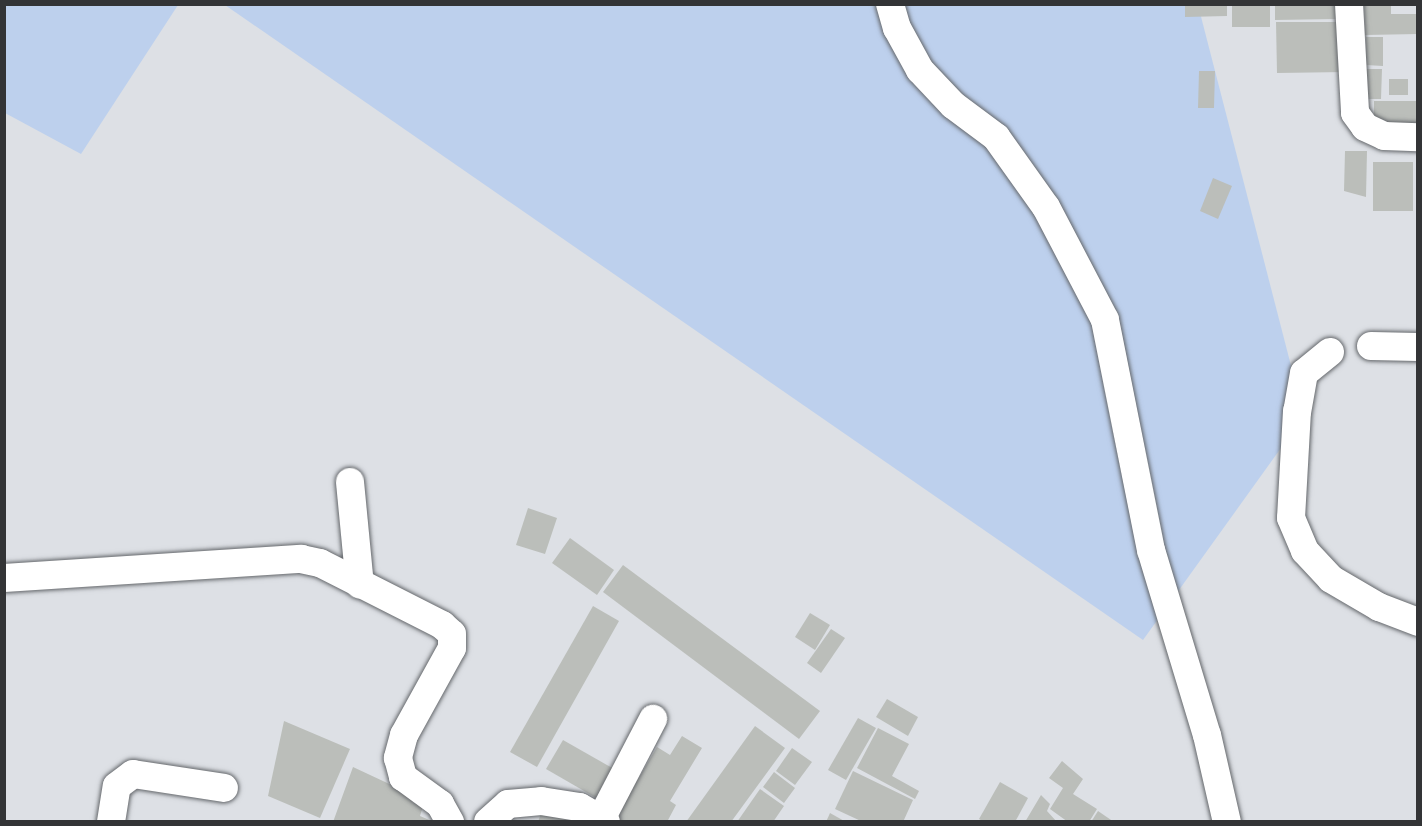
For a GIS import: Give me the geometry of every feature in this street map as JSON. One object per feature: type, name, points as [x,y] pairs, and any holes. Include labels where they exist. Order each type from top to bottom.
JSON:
[{"type":"street","points":[[890,4],[897,28],[920,70],[953,105],[996,137],[1046,207],[1104,320],[1150,550],[1207,735],[1227,822]]},
{"type":"street","points":[[1349,4],[1355,113],[1365,127],[1384,136],[1418,137]]},
{"type":"street","points":[[1371,346],[1418,347]]},
{"type":"street","points":[[1330,352],[1305,374],[1297,411],[1292,518],[1305,551],[1331,579],[1379,608],[1418,622]]},
{"type":"street","points":[[350,482],[360,585]]},
{"type":"street","points":[[4,578],[301,559],[320,563],[442,625],[452,634],[452,648],[404,735],[398,758],[403,777],[441,804],[450,822]]},
{"type":"street","points":[[488,822],[508,804],[541,801],[580,807],[604,820],[653,719]]},
{"type":"street","points":[[111,822],[117,786],[133,774],[224,788]]},
{"type":"shaded area","points":[[4,5],[178,5],[81,154],[5,113]]},
{"type":"shaded area","points":[[225,5],[1198,5],[1304,416],[1143,640]]},
{"type":"building","points":[[1185,4],[1227,4],[1227,16],[1185,17]]},
{"type":"building","points":[[1232,4],[1270,4],[1270,27],[1232,27]]},
{"type":"building","points":[[1275,4],[1336,4],[1336,19],[1275,20]]},
{"type":"building","points":[[1364,4],[1391,4],[1391,14],[1418,14],[1418,34],[1365,35]]},
{"type":"building","points":[[1276,22],[1345,22],[1345,72],[1277,73]]},
{"type":"building","points":[[1366,37],[1383,37],[1383,66],[1366,65]]},
{"type":"building","points":[[1366,69],[1382,69],[1381,99],[1365,99]]},
{"type":"building","points":[[1199,71],[1215,71],[1214,108],[1198,108]]},
{"type":"building","points":[[1389,79],[1408,79],[1408,95],[1389,95]]},
{"type":"building","points":[[1374,101],[1418,101],[1418,128],[1374,127]]},
{"type":"building","points":[[1345,151],[1367,151],[1366,197],[1344,191]]},
{"type":"building","points":[[1373,162],[1413,162],[1413,211],[1373,211]]},
{"type":"building","points":[[1213,178],[1232,186],[1218,219],[1200,211]]},
{"type":"building","points":[[528,508],[557,518],[545,554],[516,545]]},
{"type":"building","points":[[570,538],[614,570],[597,595],[552,563]]},
{"type":"building","points":[[623,565],[820,711],[799,739],[603,592]]},
{"type":"building","points":[[593,606],[619,621],[537,767],[510,752]]},
{"type":"building","points":[[810,613],[830,625],[815,650],[795,637]]},
{"type":"building","points":[[831,629],[845,638],[821,673],[807,663]]},
{"type":"building","points":[[887,699],[918,717],[908,736],[876,717]]},
{"type":"building","points":[[858,718],[876,728],[846,780],[828,770]]},
{"type":"building","points":[[284,721],[350,749],[320,818],[268,796]]},
{"type":"building","points":[[755,726],[785,748],[731,822],[686,822]]},
{"type":"building","points":[[878,728],[909,744],[892,776],[919,791],[915,799],[857,768]]},
{"type":"building","points":[[682,736],[702,748],[670,801],[676,805],[667,822],[620,822],[606,813],[637,781],[657,747],[670,755]]},
{"type":"building","points":[[563,740],[614,769],[598,799],[546,769]]},
{"type":"building","points":[[792,748],[812,762],[795,785],[776,771]]},
{"type":"building","points":[[1062,761],[1083,779],[1073,794],[1097,809],[1089,822],[1068,822],[1050,809],[1063,788],[1049,778]]},
{"type":"building","points":[[353,767],[415,796],[412,802],[423,806],[420,816],[434,822],[333,822]]},
{"type":"building","points":[[853,771],[913,800],[903,822],[863,822],[835,809]]},
{"type":"building","points":[[774,772],[795,788],[784,803],[763,787]]},
{"type":"building","points":[[1000,782],[1028,798],[1015,822],[984,822],[979,819]]},
{"type":"building","points":[[760,789],[784,806],[773,822],[737,822]]},
{"type":"building","points":[[1041,795],[1050,804],[1047,811],[1057,822],[1025,822]]},
{"type":"building","points":[[544,804],[597,822],[538,822]]},
{"type":"building","points":[[1098,811],[1114,822],[1091,822]]},
{"type":"building","points":[[830,813],[846,822],[826,822]]}]
